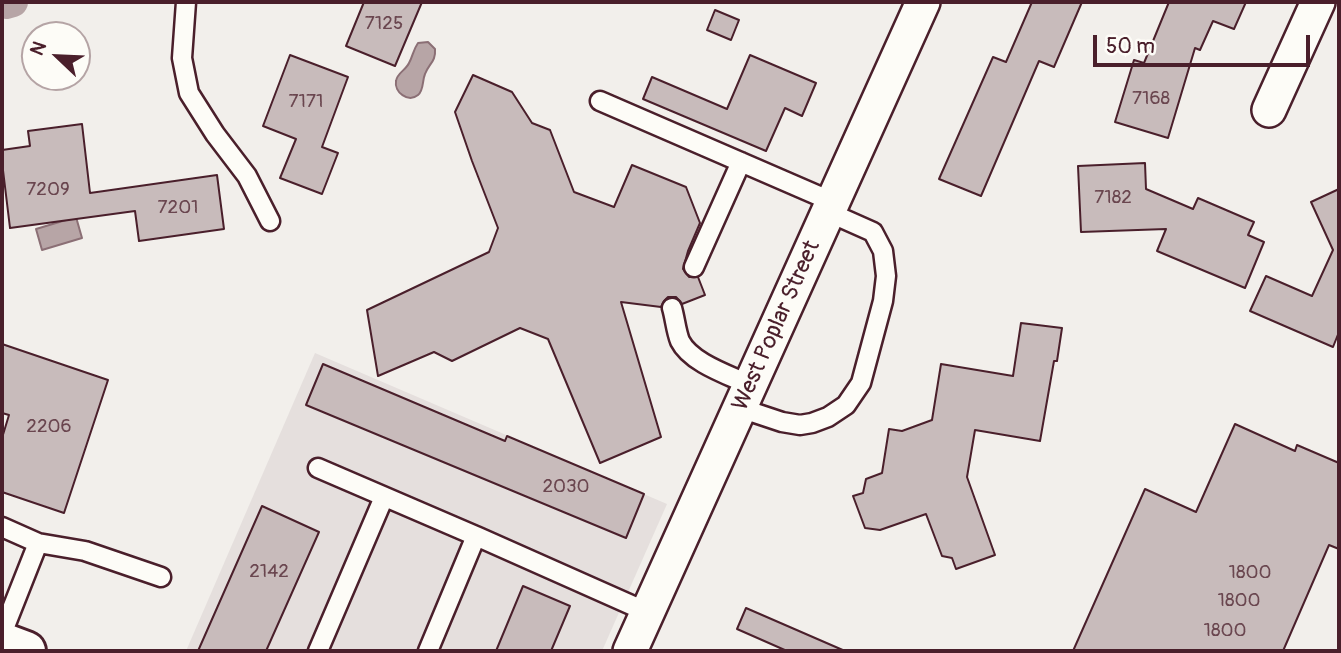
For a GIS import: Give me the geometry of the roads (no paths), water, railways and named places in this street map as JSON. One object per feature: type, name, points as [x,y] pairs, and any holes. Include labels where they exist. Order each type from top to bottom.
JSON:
[{"type":"main road","points":[[2,642],[26,651]]},
{"type":"street","name":"West Poplar Street","points":[[630,651],[923,2]]},
{"type":"street","points":[[1269,110],[1318,2]]},
{"type":"lane","points":[[186,2],[183,58],[189,93],[215,134],[247,176],[270,220]]},
{"type":"lane","points":[[600,101],[741,162],[830,207],[873,232],[883,251],[886,276],[883,301],[861,383],[846,405],[813,423],[800,425],[782,422],[688,352],[680,341],[672,308]]},
{"type":"lane","points":[[694,267],[741,162]]},
{"type":"lane","points":[[318,468],[647,612]]},
{"type":"lane","points":[[318,651],[384,497]]},
{"type":"lane","points":[[2,527],[38,543],[85,551],[161,578]]},
{"type":"lane","points":[[428,651],[476,536]]},
{"type":"lane","points":[[2,634],[38,543]]},
{"type":"waterway","points":[[2,3],[13,2]]}]
